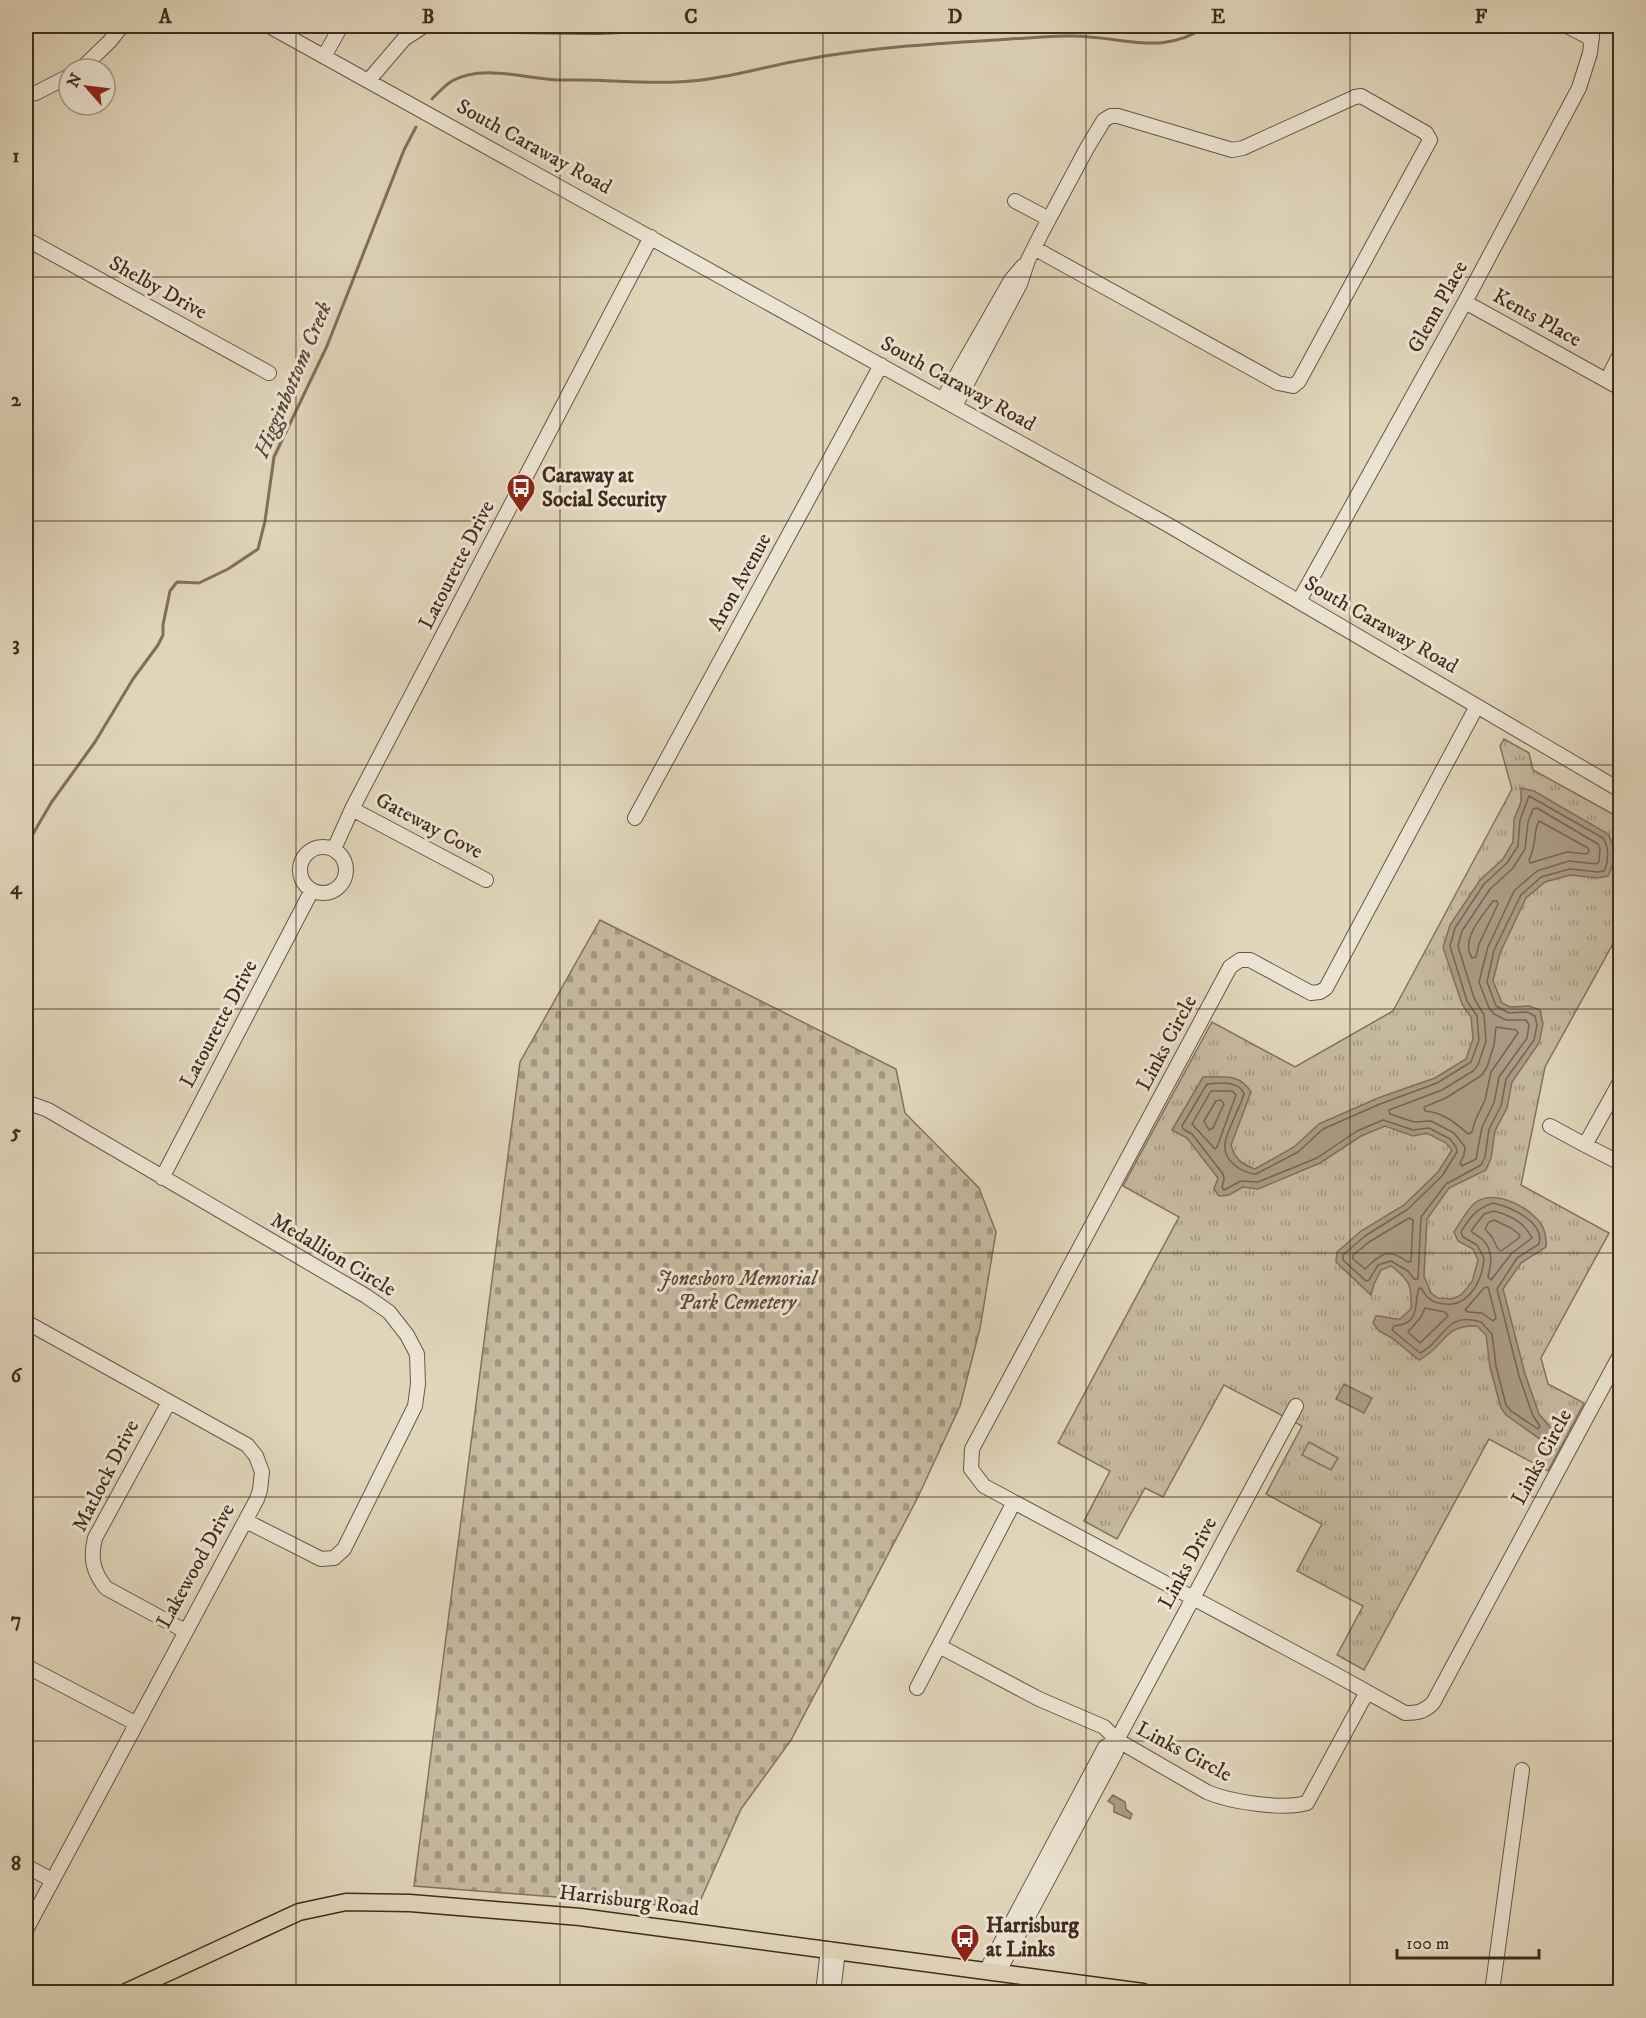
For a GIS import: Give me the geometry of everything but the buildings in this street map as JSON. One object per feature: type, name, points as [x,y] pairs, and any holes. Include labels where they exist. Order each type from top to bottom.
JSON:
[{"type":"main road","name":"Harrisburg Road","points":[[126,1992],[299,1912],[346,1902],[410,1903],[580,1917],[1143,1992]]},
{"type":"street","points":[[94,57],[111,41],[122,26]]},
{"type":"street","name":"South Caraway Road","points":[[269,26],[882,365],[1299,601],[1620,790]]},
{"type":"street","points":[[325,55],[341,26]]},
{"type":"street","points":[[369,80],[404,39],[416,29],[424,26]]},
{"type":"street","points":[[513,26],[621,26]]},
{"type":"street","points":[[1567,26],[1593,32]]},
{"type":"street","name":"Glenn Place","points":[[1299,601],[1465,302],[1579,88],[1590,53],[1593,32]]},
{"type":"street","points":[[26,95],[36,93],[57,82]]},
{"type":"street","points":[[949,403],[1011,280],[1031,254],[1104,120],[1111,116],[1118,116],[1232,150],[1243,148],[1361,96],[1426,133],[1430,140],[1299,381],[1293,386],[1278,383],[1031,254]]},
{"type":"street","points":[[1015,201],[1049,219]]},
{"type":"street","name":"Latourette Drive","points":[[334,849],[352,809],[651,237]]},
{"type":"street","name":"Shelby Drive","points":[[26,239],[269,373]]},
{"type":"street","name":"Kents Place","points":[[1465,302],[1620,388]]},
{"type":"street","points":[[1607,380],[1620,354]]},
{"type":"street","name":"Aron Avenue","points":[[635,818],[882,365]]},
{"type":"street","name":"Links Circle","points":[[1477,706],[1326,988],[1320,992],[1311,993],[1250,960],[1240,960],[1230,967],[972,1449],[972,1469],[984,1486],[1405,1713],[1423,1711],[1432,1703],[1620,1355]]},
{"type":"street","name":"Gateway Cove","points":[[352,809],[486,880]]},
{"type":"street","points":[[318,847],[334,849],[345,861],[345,877],[335,889],[328,892],[312,890],[301,878],[301,862],[311,850],[318,847]]},
{"type":"street","name":"Latourette Drive","points":[[162,1178],[312,890]]},
{"type":"street","points":[[1586,1145],[1620,1082]]},
{"type":"street","name":"Medallion Circle","points":[[26,1102],[48,1110],[366,1296],[389,1312],[407,1335],[417,1354],[418,1384],[415,1406],[344,1549],[334,1558],[321,1559],[246,1521]]},
{"type":"street","points":[[1550,1126],[1620,1163]]},
{"type":"street","name":"Lakewood Drive","points":[[26,1322],[247,1445],[256,1456],[262,1472],[260,1490],[246,1521],[184,1631],[26,1930]]},
{"type":"street","name":"Matlock Drive","points":[[169,1402],[95,1538],[92,1563],[106,1588],[184,1631]]},
{"type":"street","name":"Links Drive","points":[[992,1972],[1116,1752],[1117,1740],[1296,1406]]},
{"type":"street","points":[[917,1688],[1014,1502]]},
{"type":"street","name":"Links Circle","points":[[939,1646],[1040,1699],[1104,1727],[1117,1740],[1164,1769],[1221,1798],[1250,1803],[1299,1806],[1307,1803],[1367,1692]]},
{"type":"street","points":[[26,1666],[135,1723]]},
{"type":"street","points":[[1492,1992],[1522,1770]]},
{"type":"street","points":[[26,1866],[52,1880]]},
{"type":"street","points":[[823,1992],[833,1950]]},
{"type":"street","points":[[832,1992],[833,1950]]},
{"type":"green space","points":[[1504,739],[1529,753],[1533,770],[1620,818],[1620,931],[1545,1067],[1521,1185],[1609,1233],[1541,1358],[1548,1384],[1584,1403],[1548,1471],[1489,1439],[1364,1670],[1337,1655],[1363,1606],[1297,1571],[1322,1524],[1266,1494],[1302,1426],[1224,1385],[1163,1497],[1145,1488],[1117,1539],[1084,1521],[1110,1471],[1058,1443],[1179,1217],[1123,1186],[1212,1022],[1295,1067],[1393,1011],[1512,789],[1500,746]]},
{"type":"green space","name":"Jonesboro Memorial Park Cemetery","points":[[600,920],[896,1069],[905,1113],[979,1188],[996,1232],[980,1328],[960,1406],[918,1497],[791,1740],[741,1809],[697,1908],[414,1886],[520,1062]]},
{"type":"green space","points":[[1309,1442],[1338,1458],[1331,1470],[1302,1455]]},
{"type":"water","points":[[1521,788],[1534,791],[1608,834],[1613,850],[1612,866],[1608,876],[1598,878],[1570,875],[1545,882],[1526,898],[1500,953],[1493,981],[1502,1003],[1510,1007],[1529,1006],[1540,1010],[1543,1024],[1539,1043],[1512,1082],[1507,1108],[1495,1131],[1491,1158],[1486,1170],[1449,1188],[1427,1219],[1424,1276],[1431,1293],[1438,1298],[1452,1299],[1461,1295],[1472,1282],[1478,1260],[1473,1249],[1458,1241],[1454,1232],[1476,1202],[1491,1197],[1508,1200],[1539,1221],[1544,1231],[1546,1247],[1521,1263],[1503,1289],[1525,1374],[1539,1414],[1558,1436],[1554,1449],[1506,1415],[1501,1408],[1490,1367],[1486,1335],[1477,1326],[1457,1329],[1450,1333],[1435,1349],[1419,1360],[1392,1338],[1379,1331],[1373,1323],[1376,1316],[1400,1319],[1411,1309],[1410,1289],[1402,1275],[1391,1266],[1381,1270],[1371,1295],[1336,1262],[1337,1252],[1361,1231],[1404,1205],[1438,1172],[1452,1150],[1446,1143],[1427,1133],[1413,1136],[1385,1126],[1361,1136],[1320,1163],[1258,1189],[1243,1187],[1229,1195],[1219,1196],[1214,1189],[1218,1178],[1187,1138],[1172,1130],[1203,1077],[1236,1079],[1251,1092],[1231,1145],[1239,1160],[1255,1169],[1294,1147],[1319,1124],[1378,1098],[1435,1078],[1466,1059],[1473,1039],[1471,1017],[1462,1004],[1443,947],[1450,925],[1480,880],[1503,859],[1513,842],[1514,819],[1521,802]]},
{"type":"water","points":[[1344,1384],[1372,1398],[1364,1413],[1336,1399]]},
{"type":"water","points":[[1113,1795],[1125,1802],[1126,1809],[1132,1814],[1130,1819],[1114,1812],[1114,1805],[1108,1801]]},
{"type":"waterway","name":"Higginbottom Creek","points":[[432,99],[452,81],[480,73],[554,80],[676,82],[721,77],[837,54],[925,45],[1066,36],[1163,43],[1192,35],[1207,26]]},
{"type":"waterway","name":"Higginbottom Creek","points":[[26,846],[51,803],[95,742],[133,679],[158,645],[163,635],[170,591],[177,582],[199,583],[228,569],[258,549],[265,521],[274,457],[327,346],[404,150],[416,127]]},
{"type":"place","name":"Caraway at Social Security","points":[[521,514]]},
{"type":"place","name":"Harrisburg at Links","points":[[965,1964]]}]
